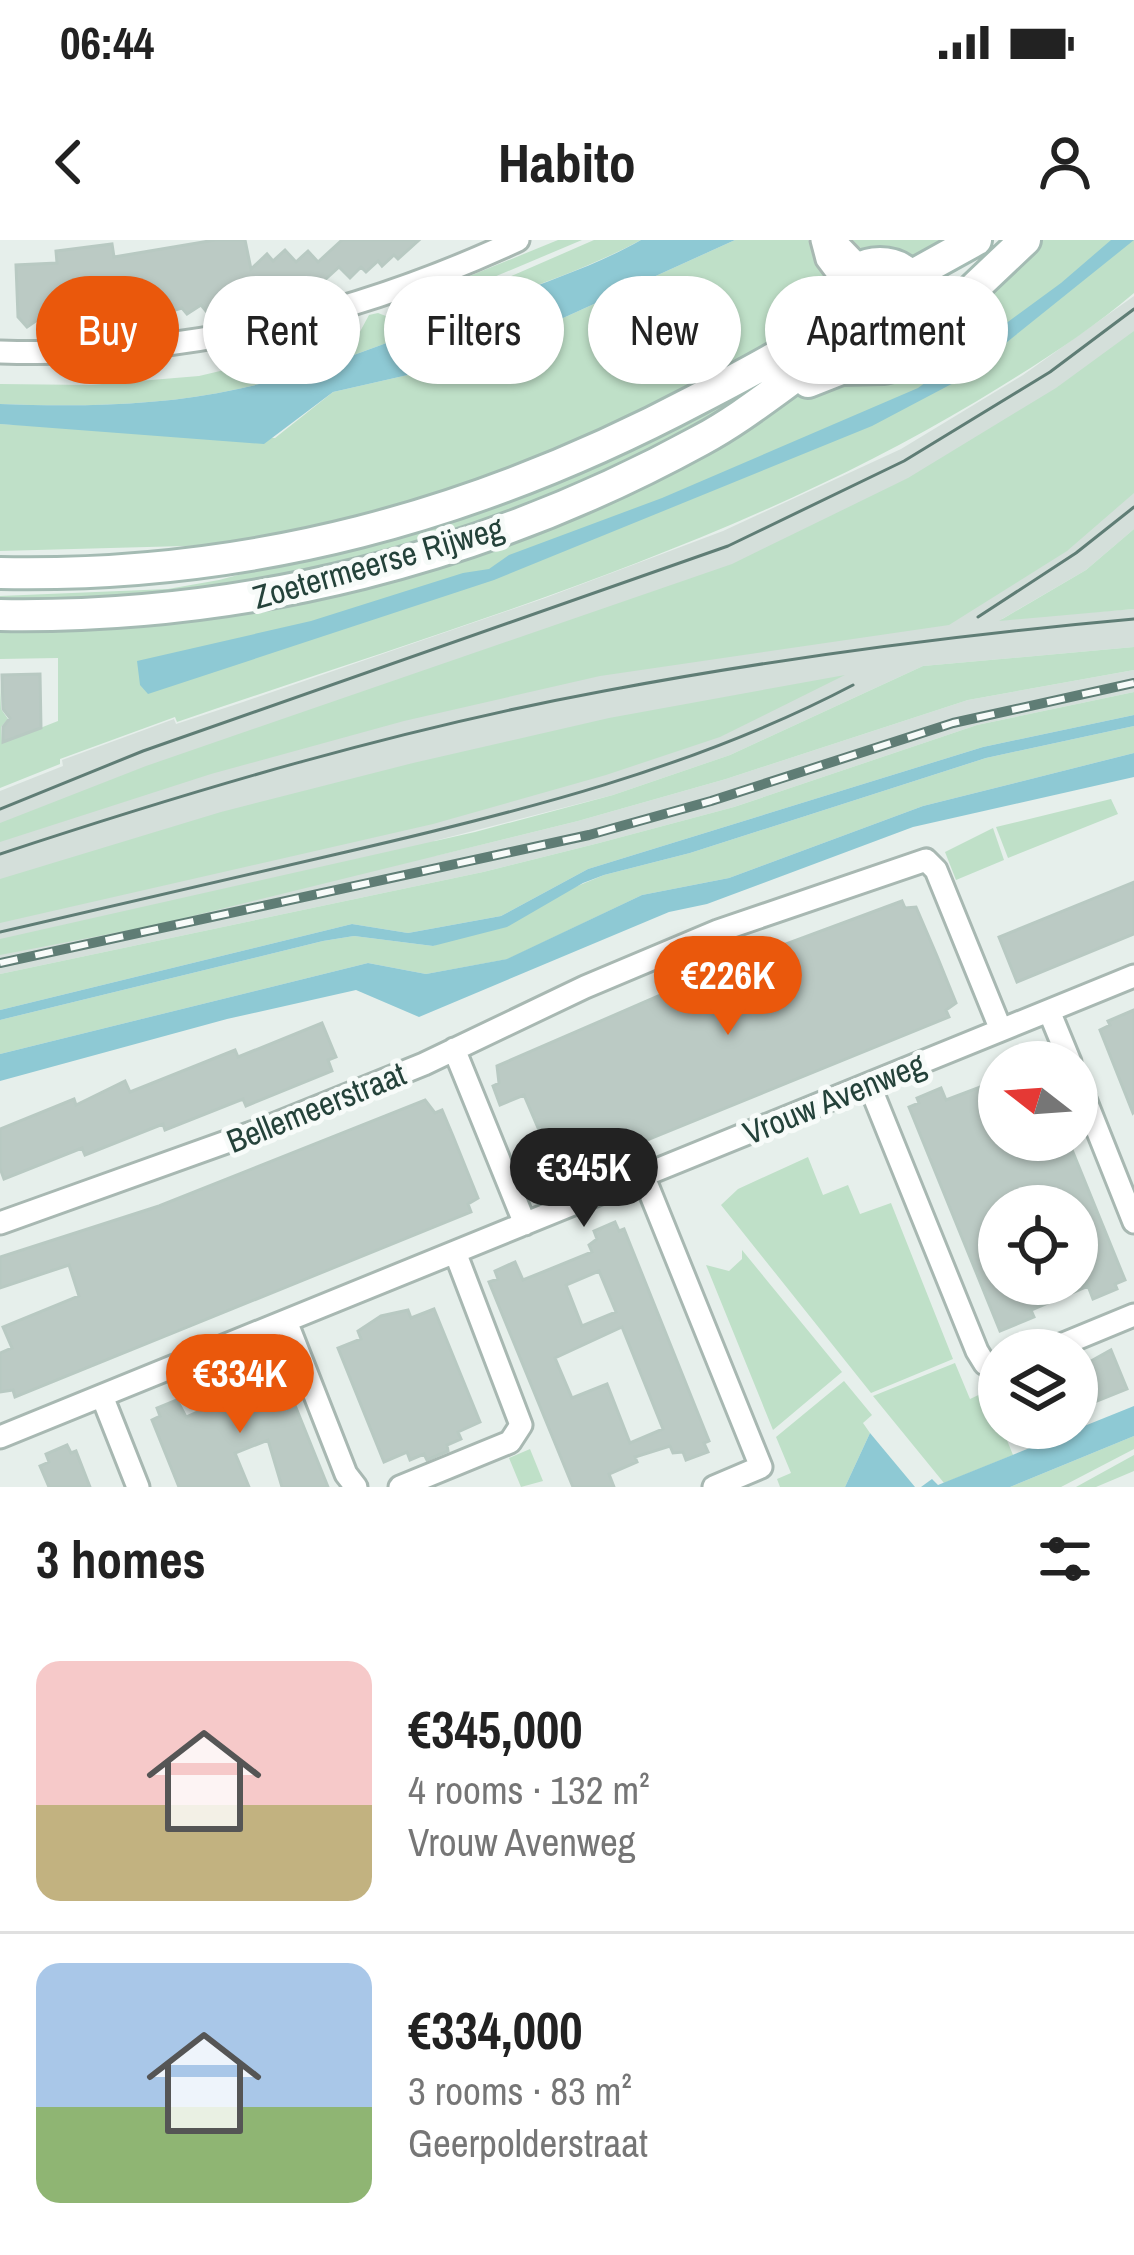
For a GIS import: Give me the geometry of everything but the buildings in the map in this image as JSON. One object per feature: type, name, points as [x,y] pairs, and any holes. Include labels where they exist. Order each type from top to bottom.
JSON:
[{"type":"main road","points":[[932,276],[976,240]]},
{"type":"main road","points":[[943,276],[1022,240]]},
{"type":"main road","points":[[764,400],[841,369],[909,362],[927,346],[950,311],[1022,240]]},
{"type":"main road","points":[[853,275],[889,264],[903,276]]},
{"type":"main road","name":"Zoetermeerse Rijweg","points":[[0,573],[164,567],[365,532],[447,507],[616,442],[765,364]]},
{"type":"main road","name":"Zoetermeerse Rijweg","points":[[0,615],[240,601],[317,586],[475,540],[644,470],[705,438],[782,384]]},
{"type":"street","points":[[0,352],[122,350],[245,334],[371,298],[518,240]]},
{"type":"street","points":[[822,240],[827,259],[853,275]]},
{"type":"street","points":[[834,240],[853,275]]},
{"type":"street","name":"Bellemeerstraat","points":[[0,1223],[285,1121],[718,932],[926,860],[936,870],[1001,1030]]},
{"type":"street","name":"Vrouw Avenweg","points":[[6,1435],[1134,976]]},
{"type":"street","points":[[1049,1011],[1061,1041]]},
{"type":"street","points":[[454,1049],[525,1224]]},
{"type":"street","points":[[869,1084],[978,1353]]},
{"type":"street","points":[[1098,1132],[1134,1222]]},
{"type":"street","points":[[643,1175],[761,1467],[713,1487]]},
{"type":"street","points":[[400,1487],[510,1442],[521,1425],[455,1252]]},
{"type":"street","points":[[1098,1330],[1134,1315]]},
{"type":"street","points":[[286,1321],[346,1474],[356,1487]]},
{"type":"street","points":[[102,1396],[138,1487]]},
{"type":"shaded area","points":[[1134,296],[1134,529],[1086,570],[1002,619],[1134,609],[1134,647],[923,666],[730,755],[613,795],[434,841],[435,856],[726,779],[968,700],[1134,670],[1134,692],[977,725],[734,807],[483,872],[0,974],[0,791],[63,766],[62,760],[174,719],[176,724],[240,703],[723,531],[901,449],[1023,375]]},
{"type":"green space","points":[[558,240],[582,240],[497,276],[470,276]]},
{"type":"green space","points":[[594,240],[641,240],[562,276],[512,276]]},
{"type":"green space","points":[[735,240],[808,240],[830,276],[765,276],[765,350],[741,365],[741,276],[656,276]]},
{"type":"green space","points":[[850,240],[962,240],[918,256],[892,259]]},
{"type":"green space","points":[[1042,240],[1134,240],[1134,293],[1008,382],[1008,276],[1002,276]]},
{"type":"green space","points":[[588,307],[588,384],[711,384],[687,399],[417,511],[221,545],[0,551],[0,424],[275,438],[333,392],[384,380],[564,384],[564,318]]},
{"type":"green space","points":[[369,315],[384,315],[384,344],[360,353],[360,332]]},
{"type":"green space","points":[[1134,331],[1134,493],[1067,551],[949,625],[600,676],[404,721],[211,774],[0,842],[0,823],[146,766],[732,564],[908,478],[1056,388]]},
{"type":"green space","points":[[765,372],[765,381],[711,421],[577,492],[364,568],[129,598],[0,604],[0,596],[168,589],[365,542]]},
{"type":"green space","points":[[203,375],[203,384],[259,384],[150,402],[0,404],[0,384],[179,384],[179,378]]},
{"type":"green space","points":[[826,384],[1005,384],[883,453],[687,543],[484,619],[177,722],[175,717],[60,759],[60,764],[0,788],[0,682],[1,709],[8,719],[1,727],[2,743],[58,721],[58,658],[0,659],[0,627],[307,598]]},
{"type":"green space","points":[[1134,529],[1134,609],[999,621],[1086,570]]},
{"type":"green space","points":[[1134,647],[1134,670],[968,700],[726,779],[578,821],[156,925],[0,955],[0,939],[475,832],[613,795],[730,755],[923,666]]},
{"type":"green space","points":[[845,675],[720,737],[606,775],[433,824],[0,923],[0,879],[221,812],[609,718]]},
{"type":"green space","points":[[1134,692],[1134,715],[983,747],[588,869],[501,916],[408,933],[352,924],[0,1010],[0,974],[483,872],[734,807],[977,725]]},
{"type":"green space","points":[[1134,726],[1134,753],[923,806],[729,878],[642,895],[508,959],[426,974],[368,963],[0,1054],[0,1020],[323,941],[354,936],[433,946],[604,875],[690,853],[986,758]]},
{"type":"green space","points":[[1111,799],[1118,814],[1008,858],[996,827]]},
{"type":"green space","points":[[993,828],[1004,860],[956,880],[945,852]]},
{"type":"green space","points":[[808,1157],[823,1195],[848,1185],[860,1214],[891,1203],[953,1359],[871,1393],[721,1205],[738,1189]]},
{"type":"green space","points":[[742,1250],[842,1372],[773,1430],[706,1265],[729,1271],[742,1259]]},
{"type":"green space","points":[[955,1363],[970,1399],[978,1395],[978,1449],[1011,1449],[1013,1455],[944,1483],[873,1396]]},
{"type":"green space","points":[[844,1381],[872,1415],[863,1423],[870,1433],[845,1487],[780,1487],[777,1479],[791,1473],[776,1437]]},
{"type":"green space","points":[[1134,1436],[1134,1449],[1061,1487],[1010,1487]]},
{"type":"green space","points":[[530,1449],[543,1481],[521,1487],[509,1458]]},
{"type":"green space","points":[[1134,1455],[1134,1471],[1096,1487],[1076,1487]]},
{"type":"water","points":[[641,240],[735,240],[656,276],[588,276],[588,307],[564,318],[562,276]]},
{"type":"water","points":[[1111,240],[1134,240],[1008,341],[1008,322]]},
{"type":"water","points":[[384,344],[384,380],[333,392],[264,444],[0,424],[0,404],[150,402],[259,384],[360,384],[360,353]]},
{"type":"water","points":[[952,384],[872,426],[494,580],[148,694],[140,685],[137,661],[311,621],[489,569],[509,555],[662,498],[918,388]]},
{"type":"water","points":[[1134,715],[1134,726],[986,758],[690,853],[604,875],[507,927],[433,946],[354,936],[323,941],[0,1020],[0,1010],[352,924],[408,933],[501,916],[588,869],[983,747]]},
{"type":"water","points":[[1134,753],[1134,777],[913,827],[707,904],[669,912],[419,1017],[356,990],[227,1019],[0,1081],[0,1054],[368,963],[426,974],[507,959],[642,895],[729,878],[923,806]]},
{"type":"water","points":[[1134,1406],[1134,1436],[1010,1487],[921,1487],[932,1479],[938,1485],[1027,1449],[1098,1449],[1098,1421]]},
{"type":"water","points":[[870,1433],[915,1487],[845,1487]]},
{"type":"tram line","points":[[0,809],[143,751],[728,546],[904,461],[1050,372],[1134,309]]},
{"type":"tram line","points":[[978,617],[1076,553],[1134,507]]},
{"type":"tram line","points":[[0,854],[299,762],[527,706],[802,658],[1134,619]]},
{"type":"tram line","points":[[0,932],[411,837],[605,785],[731,740],[853,685]]},
{"type":"railway","points":[[0,963],[589,835],[953,723],[1134,683]]}]
